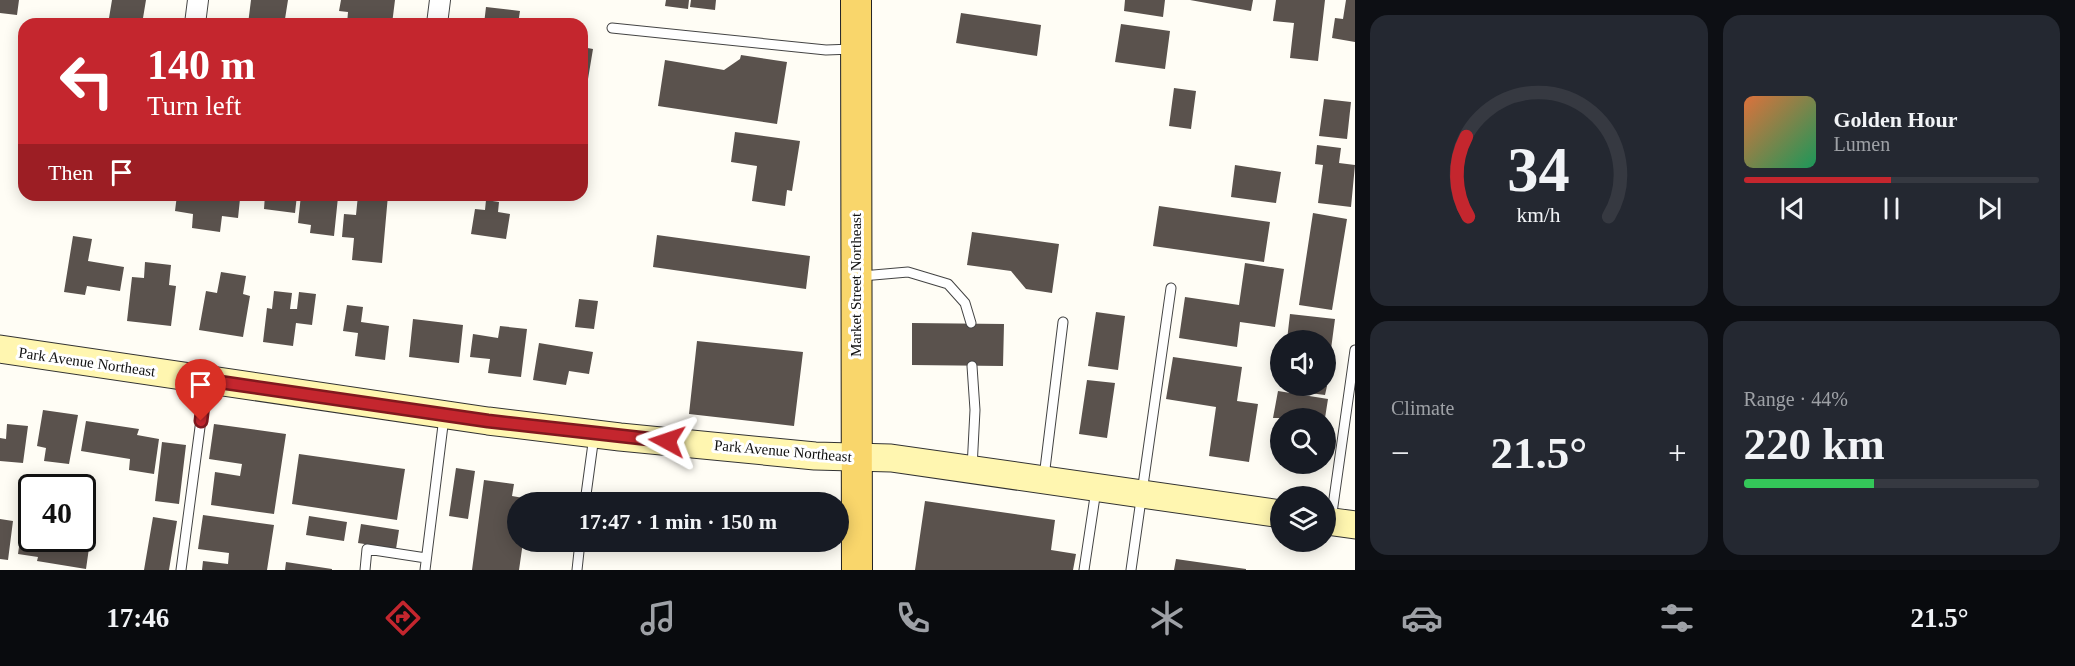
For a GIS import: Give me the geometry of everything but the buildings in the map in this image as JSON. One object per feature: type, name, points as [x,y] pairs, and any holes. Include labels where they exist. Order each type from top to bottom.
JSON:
[{"type":"main road","name":"Market Street Northeast","points":[[856,0],[857,570]]},
{"type":"street","points":[[196,18],[198,0]]},
{"type":"street","points":[[438,18],[440,0]]},
{"type":"street","name":"Park Avenue Northeast","points":[[0,349],[444,415],[594,434],[815,456],[891,458],[1270,512]]},
{"type":"lane","points":[[612,28],[826,50],[856,49]]},
{"type":"lane","points":[[856,276],[908,272],[948,284],[965,303],[971,323]]},
{"type":"lane","points":[[1131,570],[1171,288]]},
{"type":"lane","points":[[1044,479],[1063,322]]},
{"type":"lane","points":[[1337,522],[1355,350]]},
{"type":"lane","points":[[972,366],[975,410],[972,469]]},
{"type":"lane","points":[[181,570],[206,380]]},
{"type":"lane","points":[[425,570],[444,415]]},
{"type":"lane","points":[[586,492],[594,434]]},
{"type":"lane","points":[[1084,570],[1097,487]]},
{"type":"lane","points":[[365,570],[367,549],[426,558]]},
{"type":"lane","points":[[577,570],[579,552]]},
{"type":"route","points":[[201,421],[206,380],[488,421],[667,441]]}]
